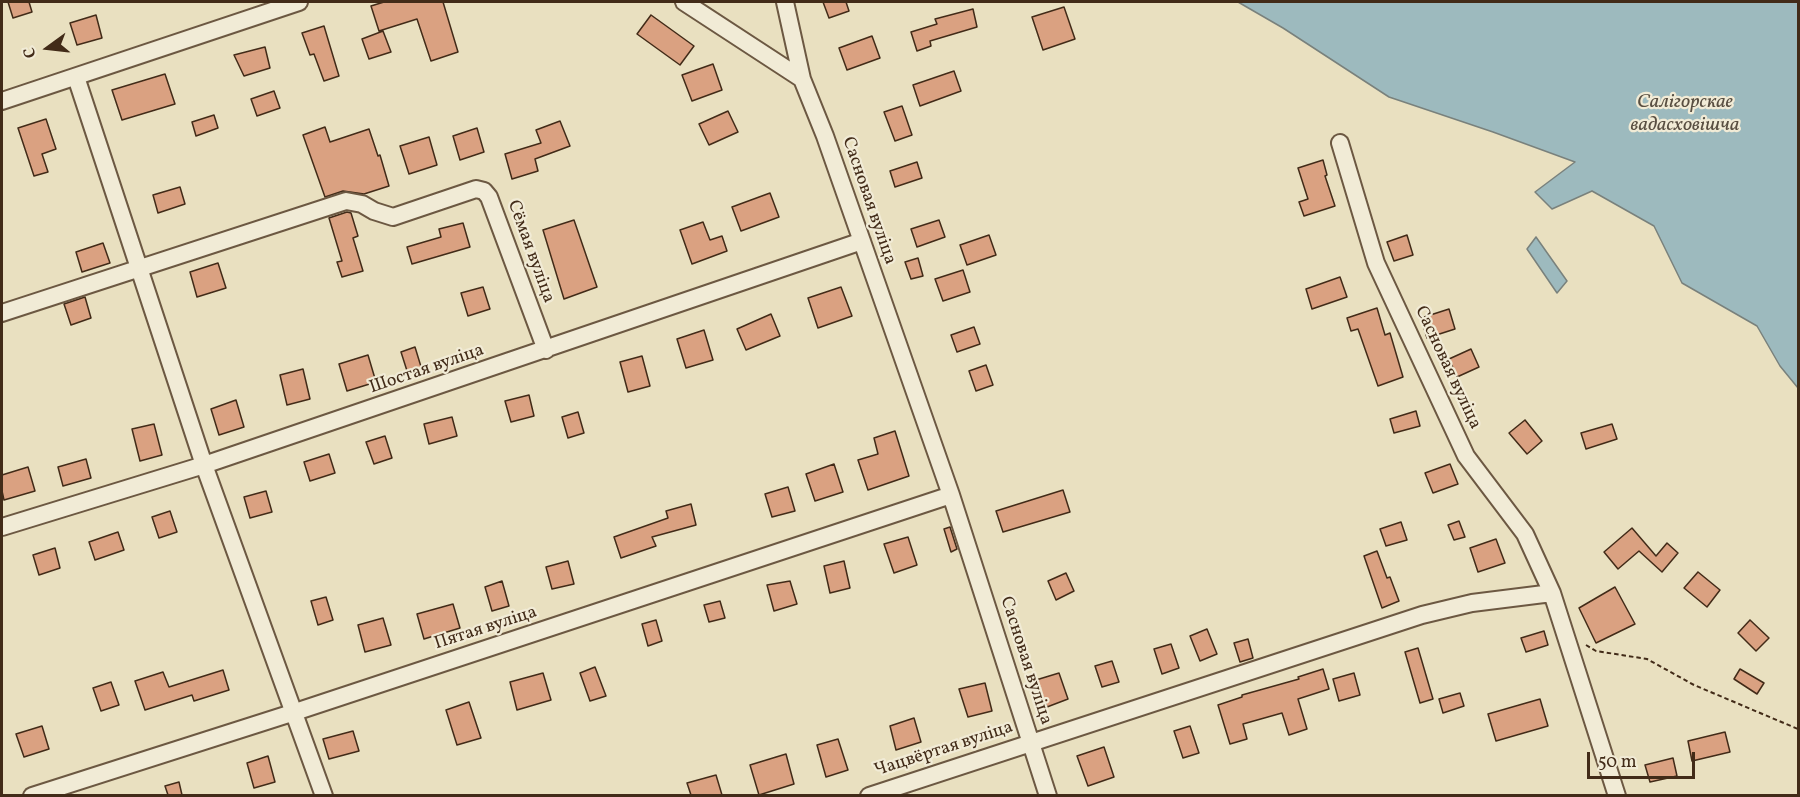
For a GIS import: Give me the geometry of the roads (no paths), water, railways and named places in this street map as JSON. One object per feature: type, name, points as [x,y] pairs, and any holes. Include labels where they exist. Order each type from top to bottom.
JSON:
[{"type":"street","points":[[2,101],[299,2]]},
{"type":"street","points":[[684,2],[802,79]]},
{"type":"street","name":"Сасновая вуліца","points":[[785,2],[802,79],[825,136],[951,495],[1031,742],[1422,615],[1472,603],[1552,593]]},
{"type":"street","points":[[76,77],[204,465],[324,795]]},
{"type":"street","name":"Сасновая вуліца","points":[[1340,142],[1376,263],[1466,456],[1525,534],[1552,593],[1617,795]]},
{"type":"street","name":"Сёмая вуліца","points":[[140,268],[346,201],[362,204],[374,211],[393,217],[476,189],[484,191],[489,197],[546,350]]},
{"type":"street","name":"Шостая вуліца","points":[[2,527],[204,465],[862,242]]},
{"type":"street","points":[[2,313],[140,268]]},
{"type":"street","name":"Пятая вуліца","points":[[32,795],[295,712],[951,495]]},
{"type":"street","points":[[1031,742],[1048,795]]},
{"type":"street","name":"Чацвёртая вуліца","points":[[869,795],[1031,742]]},
{"type":"water","name":"Салігорскае вадасховішча","points":[[1238,2],[1798,2],[1798,388],[1780,366],[1757,326],[1682,283],[1654,226],[1592,191],[1552,209],[1535,192],[1575,162],[1389,97],[1283,28]]},
{"type":"water","points":[[1536,237],[1567,281],[1557,293],[1527,249]]}]
